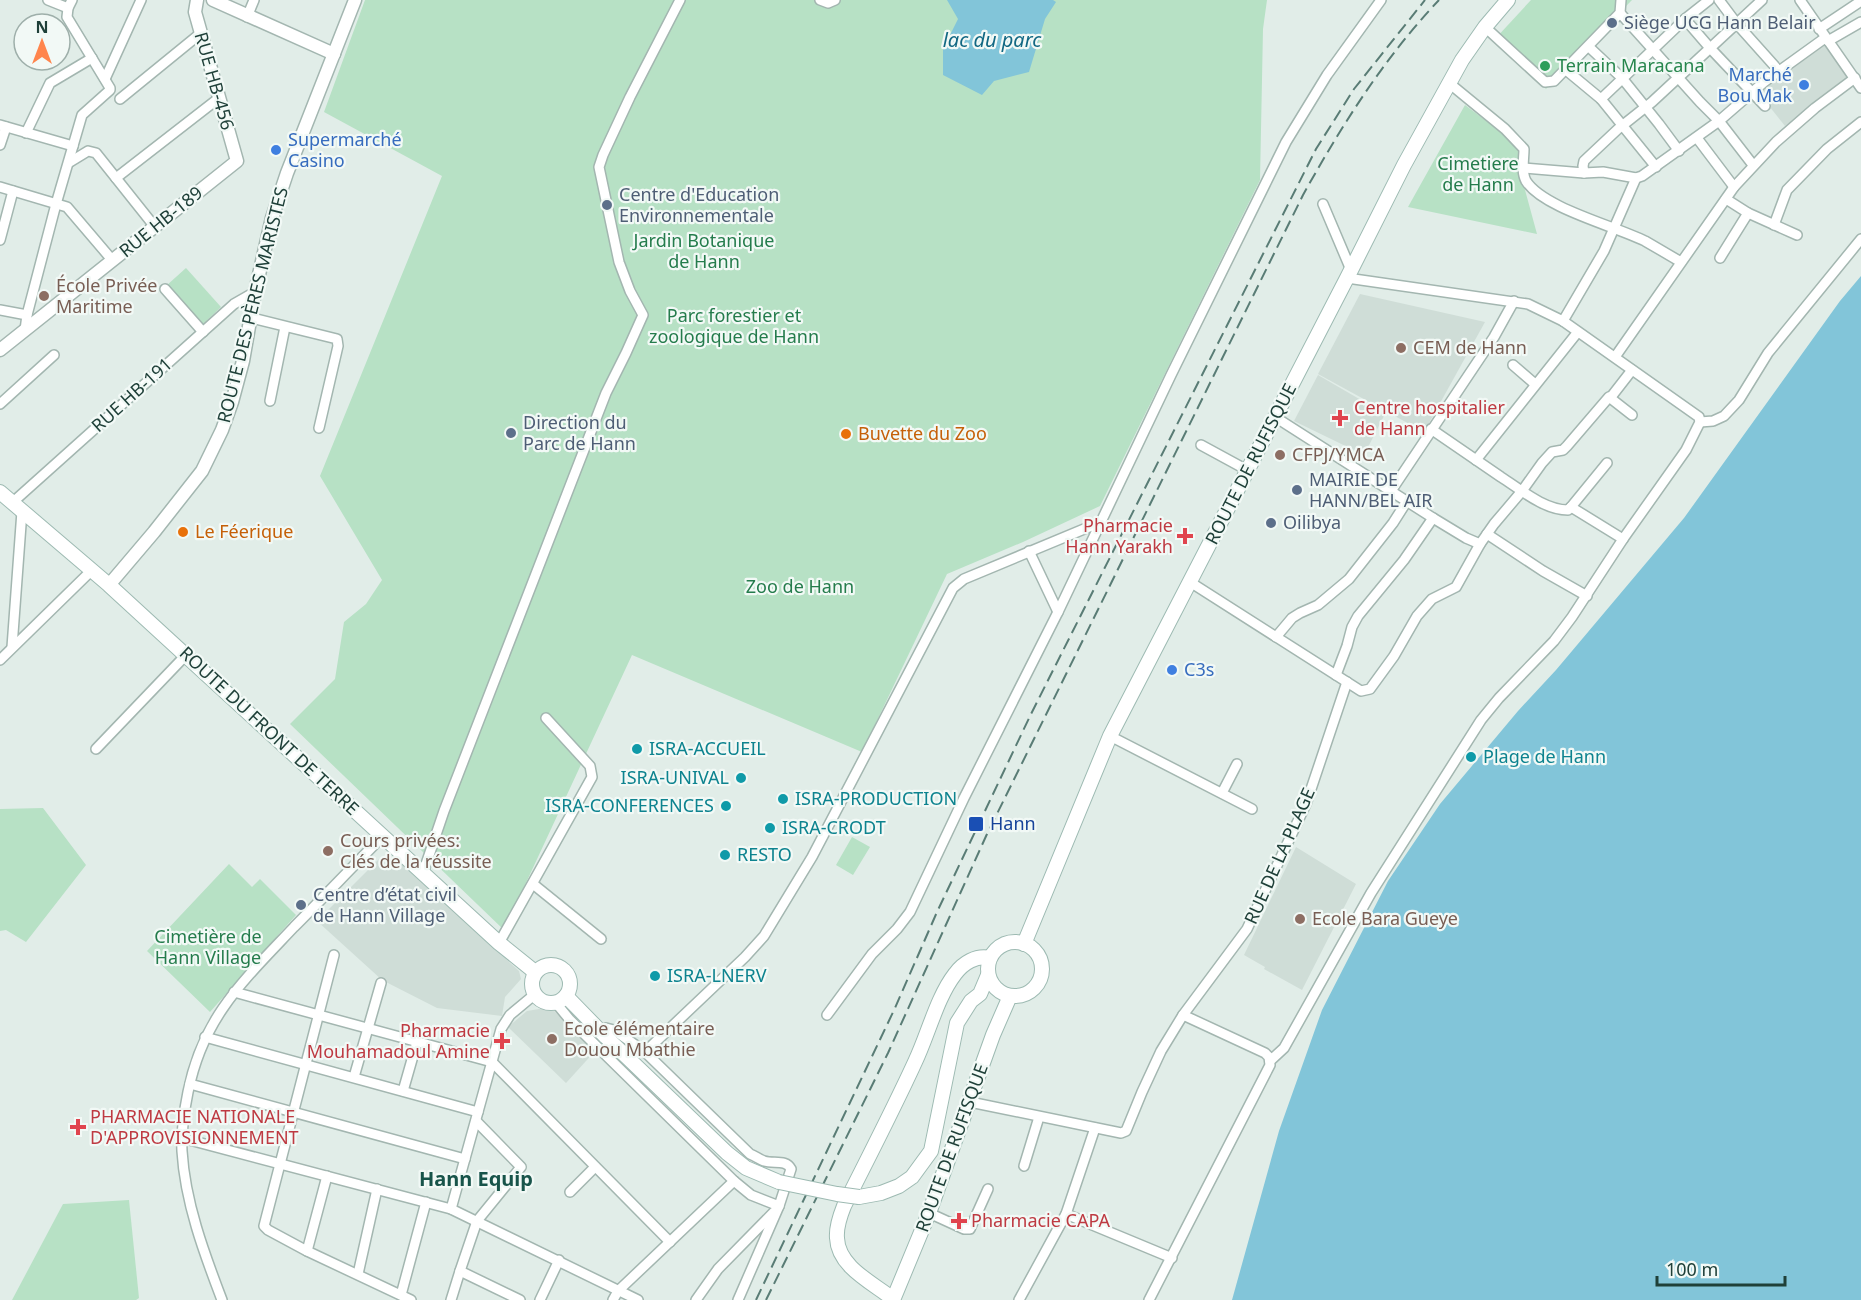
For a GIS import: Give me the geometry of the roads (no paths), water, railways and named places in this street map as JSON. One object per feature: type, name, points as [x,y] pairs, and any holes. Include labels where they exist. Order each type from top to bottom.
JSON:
[{"type":"main road","name":"ROUTE DE RUFISQUE","points":[[1024,944],[1110,736],[1404,165],[1462,60],[1485,27],[1508,0]]},
{"type":"main road","name":"ROUTE DU FRONT DE TERRE","points":[[0,492],[109,585],[499,943],[535,972]]},
{"type":"main road","points":[[561,1000],[575,1016],[601,1032],[727,1153],[746,1168],[779,1182],[859,1197],[881,1193],[899,1186],[912,1177],[931,1151],[957,1023],[971,1000],[980,993],[988,975],[990,958],[1001,946],[1008,943],[1024,944],[1038,955],[1042,972],[1040,980],[1028,993],[1019,996],[1004,993],[980,993]]},
{"type":"main road","points":[[895,1300],[849,1266],[840,1253],[837,1239],[838,1223],[844,1206],[916,1061],[948,983],[969,961],[983,957],[990,958]]},
{"type":"main road","points":[[548,965],[563,969],[570,982],[568,992],[561,1000],[544,1002],[534,995],[531,983],[535,972],[548,965]]},
{"type":"main road","points":[[988,975],[993,985],[1004,993]]},
{"type":"main road","name":"ROUTE DE RUFISQUE","points":[[895,1300],[970,1102],[993,1035],[1004,993]]},
{"type":"street","points":[[25,330],[56,204],[84,111],[109,93],[110,88],[67,17],[70,4],[48,0]]},
{"type":"street","points":[[105,79],[141,0]]},
{"type":"street","name":"RUE HB-456","points":[[197,0],[195,12],[237,161]]},
{"type":"street","points":[[213,0],[334,54]]},
{"type":"street","points":[[247,16],[254,0]]},
{"type":"street","name":"ROUTE DES PÈRES MARISTES","points":[[109,585],[202,471],[222,430],[232,402],[252,318],[255,292],[272,219],[287,173],[355,0]]},
{"type":"street","points":[[423,873],[448,800],[606,393],[643,315],[630,291],[619,262],[599,167],[630,97],[680,0]]},
{"type":"street","points":[[820,0],[828,3],[835,0]]},
{"type":"street","points":[[827,1015],[872,954],[897,929],[909,912],[963,798],[1058,612],[1286,142],[1327,75],[1381,0]]},
{"type":"street","points":[[1485,27],[1545,82],[1554,81],[1620,13],[1621,0]]},
{"type":"street","points":[[1600,99],[1708,0]]},
{"type":"street","points":[[1719,0],[1779,71]]},
{"type":"street","points":[[1584,173],[1582,166],[1584,161],[1762,0]]},
{"type":"street","points":[[1804,1],[1819,29],[1861,87]]},
{"type":"street","points":[[1819,29],[1861,1]]},
{"type":"street","points":[[1620,13],[1719,121],[1753,165]]},
{"type":"street","points":[[1685,19],[1765,106]]},
{"type":"street","points":[[1523,168],[1584,173],[1603,172],[1636,178],[1645,175],[1719,121],[1779,71],[1826,39],[1861,22]]},
{"type":"street","points":[[120,99],[201,33]]},
{"type":"street","points":[[1589,47],[1622,78],[1679,151]]},
{"type":"street","points":[[26,133],[50,83],[92,58]]},
{"type":"street","points":[[1615,357],[1734,187],[1776,142],[1853,76],[1861,66]]},
{"type":"street","points":[[1566,70],[1600,99],[1656,167]]},
{"type":"street","points":[[1449,83],[1505,129],[1524,149],[1523,168],[1526,180],[1549,201],[1645,242],[1681,262]]},
{"type":"street","points":[[116,178],[219,98]]},
{"type":"street","points":[[1774,225],[1787,190],[1827,149],[1861,122]]},
{"type":"street","points":[[0,145],[3,126],[73,146]]},
{"type":"street","points":[[1697,138],[1734,187]]},
{"type":"street","points":[[70,162],[88,151],[96,153],[155,227]]},
{"type":"street","name":"RUE HB-189","points":[[0,350],[237,161]]},
{"type":"street","points":[[1563,321],[1604,251],[1636,178]]},
{"type":"street","points":[[0,187],[67,207],[113,261]]},
{"type":"street","points":[[0,237],[13,191]]},
{"type":"street","points":[[1726,199],[1748,213],[1797,235]]},
{"type":"street","points":[[1270,1061],[1284,1048],[1371,893],[1446,779],[1481,720],[1554,641],[1686,450],[1700,422],[1699,417],[1563,321],[1528,304],[1349,274],[1323,204]]},
{"type":"street","points":[[1720,258],[1748,213]]},
{"type":"street","points":[[1700,422],[1713,421],[1724,416],[1739,400],[1768,353],[1861,239]]},
{"type":"street","points":[[165,289],[203,332]]},
{"type":"street","name":"RUE HB-191","points":[[17,506],[234,304],[255,292]]},
{"type":"street","points":[[1391,491],[1494,337],[1514,301]]},
{"type":"street","points":[[0,310],[27,315]]},
{"type":"street","points":[[252,318],[337,339],[319,428]]},
{"type":"street","points":[[270,400],[285,327]]},
{"type":"street","points":[[1476,460],[1577,333]]},
{"type":"street","points":[[0,404],[54,356]]},
{"type":"street","points":[[1513,365],[1535,384]]},
{"type":"street","points":[[1190,582],[1361,692],[1370,689],[1394,656],[1417,616],[1432,599],[1456,587],[1480,544],[1548,455],[1567,446],[1632,370]]},
{"type":"street","points":[[1611,397],[1632,415]]},
{"type":"street","points":[[1275,417],[1433,518],[1480,544]]},
{"type":"street","points":[[1431,429],[1522,491],[1563,510],[1571,507],[1607,463]]},
{"type":"street","points":[[1201,445],[1247,470]]},
{"type":"street","points":[[1276,637],[1292,618],[1318,605],[1349,579],[1393,523],[1407,501]]},
{"type":"street","points":[[12,647],[17,506]]},
{"type":"street","points":[[1571,507],[1623,539]]},
{"type":"street","points":[[1336,675],[1354,621],[1404,560],[1433,518]]},
{"type":"street","points":[[645,1052],[764,936],[812,857],[953,588],[964,579],[1029,550],[1101,522]]},
{"type":"street","points":[[1487,534],[1587,596]]},
{"type":"street","points":[[1029,550],[1058,612]]},
{"type":"street","points":[[0,660],[91,571]]},
{"type":"street","points":[[96,749],[186,655]]},
{"type":"street","name":"RUE DE LA PLAGE","points":[[1095,1128],[1121,1133],[1126,1131],[1161,1051],[1183,1015],[1247,929],[1306,804],[1347,682]]},
{"type":"street","points":[[499,943],[592,777],[590,766],[546,718]]},
{"type":"street","points":[[1110,736],[1252,809]]},
{"type":"street","points":[[1222,793],[1237,764]]},
{"type":"street","points":[[222,1300],[203,1251],[187,1187],[182,1122],[195,1062],[205,1037],[234,992],[383,836]]},
{"type":"street","points":[[533,884],[601,939]]},
{"type":"street","points":[[334,955],[264,1226],[307,1251],[411,1300]]},
{"type":"street","points":[[354,1077],[381,983]]},
{"type":"street","points":[[234,992],[492,1062],[670,1242]]},
{"type":"street","points":[[451,1209],[501,1029],[510,1015],[534,995]]},
{"type":"street","points":[[1149,1300],[1270,1065],[1269,1057],[1265,1053],[1183,1015]]},
{"type":"street","points":[[575,1016],[734,1181],[751,1195],[779,1206]]},
{"type":"street","points":[[601,1032],[606,1028],[614,1030],[645,1052],[750,1154],[762,1160],[786,1162],[790,1165],[791,1169],[779,1206],[738,1300]]},
{"type":"street","points":[[205,1037],[403,1091],[477,1117],[521,1167],[477,1221],[452,1300]]},
{"type":"street","points":[[403,1091],[417,1042]]},
{"type":"street","points":[[190,1084],[465,1159]]},
{"type":"street","points":[[970,1102],[1095,1128],[1066,1214],[1019,1300]]},
{"type":"street","points":[[1024,1166],[1039,1117]]},
{"type":"street","points":[[182,1138],[451,1209],[638,1300]]},
{"type":"street","points":[[570,1192],[595,1167]]},
{"type":"street","points":[[307,1251],[327,1176]]},
{"type":"street","points":[[613,1300],[618,1291],[734,1181]]},
{"type":"street","points":[[928,1214],[970,1229],[988,1188]]},
{"type":"street","points":[[358,1274],[377,1189]]},
{"type":"street","points":[[401,1295],[426,1202]]},
{"type":"street","points":[[696,1300],[718,1269],[779,1206]]},
{"type":"street","points":[[1066,1214],[1172,1258]]},
{"type":"street","points":[[540,1300],[559,1260]]},
{"type":"street","points":[[460,1271],[520,1300]]},
{"type":"water","name":"lac du parc","points":[[947,0],[1053,0],[1056,2],[1045,19],[1029,72],[994,81],[982,95],[943,75],[943,49],[958,19]]},
{"type":"water","points":[[1861,276],[1861,1300],[1232,1300],[1279,1131],[1322,1010],[1388,881],[1440,804],[1684,518],[1840,301]]},
{"type":"railway","points":[[756,1300],[1031,714],[1316,149],[1354,89],[1425,0]]},
{"type":"railway","points":[[766,1300],[888,1053],[987,834],[1303,195],[1365,93],[1400,45],[1439,0]]},
{"type":"place","name":"Siège UCG Hann Belair","points":[[1612,23]]},
{"type":"place","name":"Terrain Maracana","points":[[1545,66]]},
{"type":"place","name":"Marché Bou Mak","points":[[1804,85]]},
{"type":"place","name":"Supermarché Casino","points":[[276,150]]},
{"type":"place","name":"Centre d'Education Environnementale","points":[[607,205]]},
{"type":"place","name":"École Privée Maritime","points":[[44,296]]},
{"type":"place","name":"CEM de Hann","points":[[1401,348]]},
{"type":"place","name":"Centre hospitalier de Hann","points":[[1340,418]]},
{"type":"place","name":"Direction du Parc de Hann","points":[[511,433]]},
{"type":"place","name":"Buvette du Zoo","points":[[846,434]]},
{"type":"place","name":"CFPJ/YMCA","points":[[1280,455]]},
{"type":"place","name":"MAIRIE DE HANN/BEL AIR","points":[[1297,490]]},
{"type":"place","name":"Oilibya","points":[[1271,523]]},
{"type":"place","name":"Le Féerique","points":[[183,532]]},
{"type":"place","name":"Pharmacie Hann Yarakh","points":[[1185,536]]},
{"type":"place","name":"C3s","points":[[1172,670]]},
{"type":"place","name":"ISRA-ACCUEIL","points":[[637,749]]},
{"type":"place","name":"Plage de Hann","points":[[1471,757]]},
{"type":"place","name":"ISRA-UNIVAL","points":[[741,778]]},
{"type":"place","name":"ISRA-PRODUCTION","points":[[783,799]]},
{"type":"place","name":"ISRA-CONFERENCES","points":[[726,806]]},
{"type":"place","name":"Hann","points":[[976,824]]},
{"type":"place","name":"ISRA-CRODT","points":[[770,828]]},
{"type":"place","name":"Cours privées: Clés de la réussite","points":[[328,851]]},
{"type":"place","name":"RESTO","points":[[725,855]]},
{"type":"place","name":"Centre d’état civil de Hann Village","points":[[301,905]]},
{"type":"place","name":"Ecole Bara Gueye","points":[[1300,919]]},
{"type":"place","name":"ISRA-LNERV","points":[[655,976]]},
{"type":"place","name":"Ecole élémentaire Douou Mbathie","points":[[552,1039]]},
{"type":"place","name":"Pharmacie Mouhamadoul Amine","points":[[502,1041]]},
{"type":"place","name":"PHARMACIE NATIONALE D'APPROVISIONNEMENT","points":[[78,1127]]},
{"type":"place","name":"Pharmacie CAPA","points":[[959,1221]]},
{"type":"district","name":"Hann Equip","points":[[476,1179]]},
{"type":"park label","name":"Cimetiere de Hann","points":[[1478,174]]},
{"type":"park label","name":"Jardin Botanique de Hann","points":[[704,251]]},
{"type":"park label","name":"Parc forestier et zoologique de Hann","points":[[734,326]]},
{"type":"park label","name":"Zoo de Hann","points":[[800,587]]},
{"type":"park label","name":"Cimetière de Hann Village","points":[[208,947]]}]
